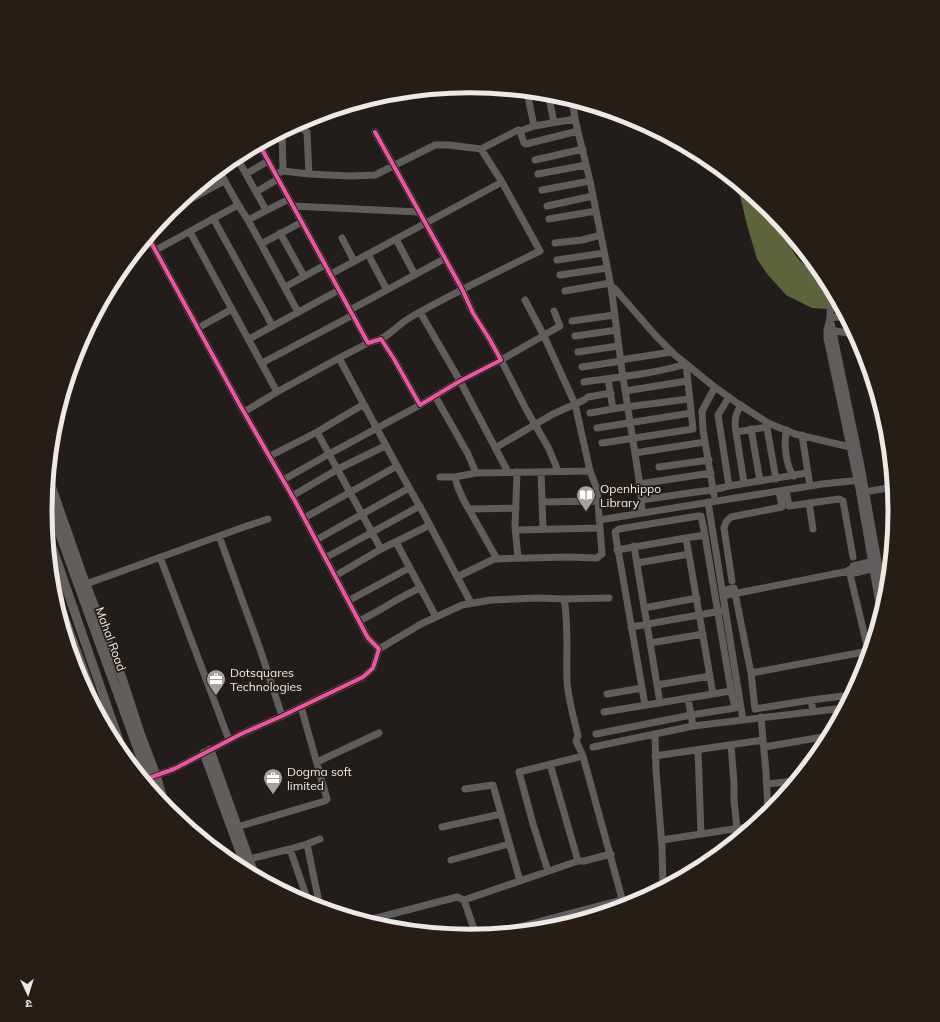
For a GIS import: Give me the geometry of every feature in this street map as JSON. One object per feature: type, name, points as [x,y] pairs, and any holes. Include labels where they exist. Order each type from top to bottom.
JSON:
[{"type":"main road","points":[[53,490],[86,584],[122,678],[140,733],[149,777]]},
{"type":"main road","name":"Mahal Road","points":[[52,513],[149,777]]},
{"type":"main road","name":"Mahal Road","points":[[55,555],[117,735]]},
{"type":"main road","points":[[72,640],[80,661]]},
{"type":"main road","points":[[207,751],[252,868]]},
{"type":"main road","points":[[207,751],[244,863]]},
{"type":"street","points":[[528,97],[534,126]]},
{"type":"street","points":[[550,101],[554,122]]},
{"type":"street","points":[[573,106],[590,181],[610,285],[633,439],[642,513]]},
{"type":"street","points":[[256,192],[279,175],[374,175],[435,145],[449,145],[481,149],[518,130],[520,131],[534,126],[575,119]]},
{"type":"street","points":[[300,129],[307,132],[309,174]]},
{"type":"street","points":[[520,131],[524,143],[526,144],[578,131]]},
{"type":"street","points":[[375,132],[549,449],[558,471]]},
{"type":"street","points":[[279,175],[283,137]]},
{"type":"street","points":[[262,149],[268,161],[279,175],[289,199],[368,343]]},
{"type":"street","points":[[244,412],[339,358],[368,343],[381,339],[388,335],[399,324],[462,289],[540,251],[502,182],[481,149]]},
{"type":"street","points":[[535,160],[583,149]]},
{"type":"street","points":[[246,174],[268,161]]},
{"type":"street","points":[[239,162],[266,210]]},
{"type":"street","points":[[538,174],[586,165]]},
{"type":"street","points":[[221,175],[248,220],[298,312]]},
{"type":"street","points":[[542,190],[590,181]]},
{"type":"street","points":[[204,189],[224,182]]},
{"type":"street","points":[[331,274],[502,182]]},
{"type":"street","points":[[547,206],[593,196]]},
{"type":"street","points":[[248,220],[289,199]]},
{"type":"street","points":[[156,250],[238,205]]},
{"type":"street","points":[[293,206],[419,212]]},
{"type":"street","points":[[549,219],[596,211]]},
{"type":"street","points":[[213,218],[272,325]]},
{"type":"street","points":[[261,244],[302,222]]},
{"type":"street","points":[[190,232],[277,392]]},
{"type":"street","points":[[280,233],[304,276]]},
{"type":"street","points":[[555,243],[582,240],[601,235]]},
{"type":"street","points":[[342,238],[354,262]]},
{"type":"street","points":[[396,239],[415,275]]},
{"type":"street","points":[[151,241],[244,412],[292,496],[368,638],[379,649]]},
{"type":"street","points":[[557,260],[604,253]]},
{"type":"street","points":[[368,254],[387,290]]},
{"type":"street","points":[[262,363],[352,312],[387,290],[444,259]]},
{"type":"street","points":[[285,287],[325,265]]},
{"type":"street","points":[[560,275],[607,268]]},
{"type":"street","points":[[565,291],[610,285]]},
{"type":"street","points":[[610,285],[672,352],[715,387],[768,425],[802,436],[850,447]]},
{"type":"street","points":[[248,339],[340,290]]},
{"type":"street","points":[[457,577],[487,562],[497,559],[568,556],[597,558],[602,554],[597,489],[590,471],[575,404],[544,336],[525,300]]},
{"type":"street","points":[[831,301],[830,330],[835,377],[850,447],[865,492],[879,597]]},
{"type":"street","points":[[198,328],[232,309]]},
{"type":"street","points":[[283,480],[544,336],[560,326],[554,311]]},
{"type":"street","points":[[420,312],[460,381],[508,472]]},
{"type":"street","points":[[572,321],[614,315]]},
{"type":"street","points":[[830,318],[840,317]]},
{"type":"street","points":[[575,336],[617,330]]},
{"type":"street","points":[[830,330],[848,333]]},
{"type":"street","points":[[830,330],[875,564],[881,586]]},
{"type":"street","points":[[381,339],[420,405]]},
{"type":"street","points":[[578,352],[618,346]]},
{"type":"street","points":[[582,367],[672,352]]},
{"type":"street","points":[[339,358],[385,446],[420,506],[471,603]]},
{"type":"street","points":[[584,382],[668,370],[686,364]]},
{"type":"street","points":[[602,443],[693,429],[686,364]]},
{"type":"street","points":[[608,378],[613,409]]},
{"type":"street","points":[[625,391],[687,381]]},
{"type":"street","points":[[596,734],[734,708],[722,611],[723,593],[712,501],[713,490],[702,411],[715,387]]},
{"type":"street","points":[[495,448],[553,414],[586,398],[611,393]]},
{"type":"street","points":[[435,396],[468,454],[476,473]]},
{"type":"street","points":[[729,397],[718,415],[729,486]]},
{"type":"street","points":[[590,413],[628,406],[689,399]]},
{"type":"street","points":[[270,456],[317,432],[364,404]]},
{"type":"street","points":[[741,405],[736,414],[735,420],[744,483]]},
{"type":"street","points":[[597,428],[691,413]]},
{"type":"street","points":[[736,432],[768,425]]},
{"type":"street","points":[[768,425],[776,479]]},
{"type":"street","points":[[751,429],[760,481]]},
{"type":"street","points":[[787,430],[784,438],[790,472],[794,476]]},
{"type":"street","points":[[317,432],[381,549]]},
{"type":"street","points":[[802,436],[810,486]]},
{"type":"street","points":[[634,453],[706,442]]},
{"type":"street","points":[[292,496],[338,469],[385,446]]},
{"type":"street","points":[[659,467],[709,460]]},
{"type":"street","points":[[304,518],[397,466]]},
{"type":"street","points":[[440,477],[455,477],[476,473],[590,471]]},
{"type":"street","points":[[517,472],[516,530],[518,557]]},
{"type":"street","points":[[541,472],[543,528]]},
{"type":"street","points":[[639,484],[711,473]]},
{"type":"street","points":[[641,500],[808,474]]},
{"type":"street","points":[[455,477],[457,485],[497,559]]},
{"type":"street","points":[[516,530],[599,524],[642,513],[712,501],[860,480]]},
{"type":"street","points":[[316,540],[409,488]]},
{"type":"street","points":[[865,492],[887,488]]},
{"type":"street","points":[[783,490],[785,507]]},
{"type":"street","points":[[732,581],[724,528],[726,522],[731,517],[839,499],[843,501],[853,557]]},
{"type":"street","points":[[542,502],[597,501]]},
{"type":"street","points":[[809,503],[813,529]]},
{"type":"street","points":[[325,558],[420,506]]},
{"type":"street","points":[[470,509],[516,508]]},
{"type":"street","points":[[654,511],[656,523]]},
{"type":"street","points":[[645,705],[615,532],[619,529],[701,516],[722,611],[743,720]]},
{"type":"street","points":[[86,584],[268,519]]},
{"type":"street","points":[[335,576],[381,549],[430,525]]},
{"type":"street","points":[[617,550],[705,535]]},
{"type":"street","points":[[218,536],[260,649],[282,716]]},
{"type":"street","points":[[686,538],[713,694]]},
{"type":"street","points":[[396,542],[436,617]]},
{"type":"street","points":[[634,546],[660,703]]},
{"type":"street","points":[[637,563],[689,554]]},
{"type":"street","points":[[160,557],[229,740]]},
{"type":"street","points":[[723,593],[735,594],[852,570],[853,566],[875,564]]},
{"type":"street","points":[[348,601],[409,568]]},
{"type":"street","points":[[852,570],[867,642]]},
{"type":"street","points":[[359,621],[420,588]]},
{"type":"street","points":[[735,594],[751,673],[755,709],[845,696]]},
{"type":"street","points":[[149,777],[174,769],[229,740],[363,677],[373,668],[379,649],[421,624],[462,605],[491,600],[538,598],[609,598]]},
{"type":"street","points":[[644,608],[697,598]]},
{"type":"street","points":[[564,599],[568,652],[567,682],[578,736],[576,741],[584,756],[622,900]]},
{"type":"street","points":[[631,627],[722,611]]},
{"type":"street","points":[[650,643],[703,634]]},
{"type":"street","points":[[751,673],[863,653]]},
{"type":"street","points":[[657,685],[710,676]]},
{"type":"street","points":[[607,694],[642,688]]},
{"type":"street","points":[[604,712],[731,691]]},
{"type":"street","points":[[688,698],[693,726]]},
{"type":"street","points":[[814,700],[817,711]]},
{"type":"street","points":[[237,827],[325,801],[327,799],[301,707]]},
{"type":"street","points":[[593,746],[693,726],[838,709]]},
{"type":"street","points":[[761,717],[768,805]]},
{"type":"street","points":[[317,762],[379,733]]},
{"type":"street","points":[[655,734],[655,756],[664,881]]},
{"type":"street","points":[[655,756],[731,745],[822,737]]},
{"type":"street","points":[[731,745],[737,832]]},
{"type":"street","points":[[698,750],[701,834]]},
{"type":"street","points":[[548,871],[519,772],[584,756]]},
{"type":"street","points":[[550,764],[578,861]]},
{"type":"street","points":[[767,784],[788,782]]},
{"type":"street","points":[[465,789],[493,785],[520,881]]},
{"type":"street","points":[[442,827],[501,814]]},
{"type":"street","points":[[662,840],[743,827]]},
{"type":"street","points":[[249,859],[308,844],[320,839]]},
{"type":"street","points":[[308,844],[319,900]]},
{"type":"street","points":[[450,860],[509,844]]},
{"type":"street","points":[[290,849],[306,895]]},
{"type":"street","points":[[376,918],[457,897],[464,900],[578,861],[584,861],[611,854]]},
{"type":"street","points":[[464,900],[474,929]]},
{"type":"street","points":[[545,922],[594,910]]},
{"type":"shaded area","points":[[739,191],[766,215],[784,235],[793,252],[800,261],[810,268],[818,279],[836,310],[812,308],[786,295],[768,275],[757,259]]},
{"type":"cycle path","points":[[262,149],[368,343],[381,339],[420,405],[460,381],[501,360],[473,313],[462,289],[375,132]]},
{"type":"cycle path","points":[[149,778],[174,769],[241,734],[363,677],[373,668],[379,649],[368,638],[295,501],[241,407],[151,242]]},
{"type":"place","name":"Openhippo Library","points":[[586,512]]},
{"type":"place","name":"Dotsquares Technologies","points":[[216,696]]},
{"type":"place","name":"Dogma soft limited","points":[[273,795]]}]
